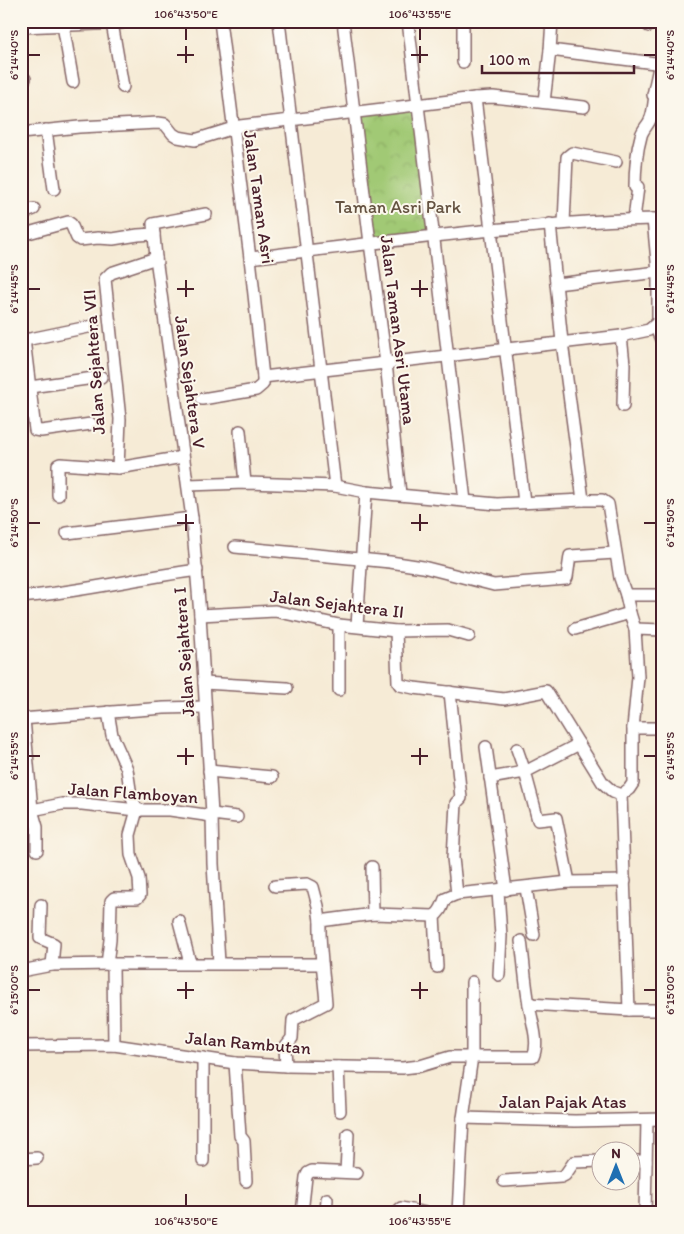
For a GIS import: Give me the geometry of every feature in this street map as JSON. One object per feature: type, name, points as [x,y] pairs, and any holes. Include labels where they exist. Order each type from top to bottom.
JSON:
[{"type":"street","name":"Jalan Taman Asri","points":[[220,21],[263,377]]},
{"type":"street","points":[[279,21],[335,486]]},
{"type":"street","name":"Jalan Taman Asri Utama","points":[[343,21],[386,363],[400,494]]},
{"type":"street","points":[[408,21],[465,501]]},
{"type":"street","points":[[463,21],[463,62]]},
{"type":"street","points":[[544,102],[552,21]]},
{"type":"street","points":[[21,27],[116,23],[123,87]]},
{"type":"street","points":[[63,25],[74,82]]},
{"type":"street","points":[[550,50],[661,64],[653,95],[656,95],[654,106],[649,122],[641,136],[636,168],[635,187],[638,187],[634,219]]},
{"type":"street","points":[[21,133],[158,123],[165,124],[178,137],[195,140],[232,128],[475,98],[493,97],[584,106]]},
{"type":"street","points":[[475,98],[524,502]]},
{"type":"street","points":[[46,130],[54,189]]},
{"type":"street","points":[[564,223],[569,154],[616,162]]},
{"type":"street","points":[[21,214],[34,209]]},
{"type":"street","points":[[21,235],[68,222],[80,240],[115,239],[138,235],[206,214]]},
{"type":"street","points":[[250,258],[550,224],[658,219],[659,323],[663,344]]},
{"type":"street","points":[[550,224],[562,342],[583,500]]},
{"type":"street","name":"Jalan Sejahtera V","points":[[153,229],[188,485]]},
{"type":"street","name":"Jalan Sejahtera VII","points":[[118,468],[120,419],[106,279],[111,273],[156,258]]},
{"type":"street","points":[[556,284],[658,272]]},
{"type":"street","points":[[202,399],[256,390],[263,384],[263,377],[620,336],[649,330],[659,323]]},
{"type":"street","points":[[91,424],[42,431],[35,430],[23,338],[30,339],[93,326]]},
{"type":"street","points":[[620,336],[624,364],[623,406]]},
{"type":"street","points":[[30,387],[101,377]]},
{"type":"street","points":[[240,431],[245,483]]},
{"type":"street","points":[[58,495],[58,465],[118,468],[183,457]]},
{"type":"street","points":[[188,485],[245,483],[335,486],[366,492],[497,504],[583,500],[602,500],[608,504],[620,578],[635,629],[638,678],[633,728],[633,783],[621,795]]},
{"type":"street","name":"Jalan Sejahtera I","points":[[188,485],[200,615],[212,815],[212,864],[219,963]]},
{"type":"street","points":[[357,626],[366,492]]},
{"type":"street","points":[[67,533],[192,518]]},
{"type":"street","points":[[235,548],[361,558],[423,567],[494,585],[566,579],[568,577],[570,556],[615,553]]},
{"type":"street","points":[[21,597],[69,593],[152,576],[196,570]]},
{"type":"street","points":[[484,583],[486,571]]},
{"type":"street","points":[[626,595],[663,595]]},
{"type":"street","name":"Jalan Sejahtera II","points":[[200,615],[275,611],[339,625],[396,631],[448,630],[469,636]]},
{"type":"street","points":[[575,629],[630,613]]},
{"type":"street","points":[[339,625],[339,690]]},
{"type":"street","points":[[635,629],[663,630]]},
{"type":"street","points":[[396,631],[398,682],[400,685],[504,699],[546,691],[603,783],[613,792],[621,795]]},
{"type":"street","points":[[204,683],[287,688]]},
{"type":"street","points":[[450,692],[461,798],[456,804],[453,858],[457,894]]},
{"type":"street","points":[[37,850],[37,827],[27,810],[23,719],[164,708],[205,707]]},
{"type":"street","points":[[108,712],[112,735],[127,769],[131,796],[137,810],[130,835],[131,855],[139,878],[140,895],[137,898],[114,898],[111,901],[110,964],[114,1045]]},
{"type":"street","points":[[633,728],[663,728]]},
{"type":"street","points":[[490,778],[525,772],[579,744]]},
{"type":"street","points":[[486,747],[502,891],[499,975]]},
{"type":"street","points":[[517,749],[538,820],[556,818],[569,882]]},
{"type":"street","points":[[209,771],[272,776]]},
{"type":"street","points":[[621,795],[629,1010]]},
{"type":"street","name":"Jalan Flamboyan","points":[[27,810],[62,804],[112,806],[137,810],[170,810],[237,817]]},
{"type":"street","points":[[372,867],[373,914]]},
{"type":"street","points":[[320,921],[373,914],[434,916],[442,908],[445,899],[457,894],[502,891],[569,882],[625,881]]},
{"type":"street","points":[[275,886],[306,884],[313,887],[320,921],[319,945],[326,1002],[293,1020],[292,1038],[285,1047],[286,1066]]},
{"type":"street","points":[[526,888],[534,935]]},
{"type":"street","points":[[41,905],[40,938],[54,944],[52,965]]},
{"type":"street","points":[[434,916],[437,967]]},
{"type":"street","points":[[179,921],[190,964]]},
{"type":"street","points":[[521,941],[529,1004],[629,1010],[663,1010]]},
{"type":"street","points":[[21,971],[52,965],[322,964]]},
{"type":"street","points":[[458,1213],[464,1118],[472,1057],[472,982]]},
{"type":"street","name":"Jalan Rambutan","points":[[21,1046],[114,1045],[161,1053],[286,1066],[403,1068],[420,1066],[450,1058],[533,1058],[535,1049],[534,1027],[529,1004]]},
{"type":"street","points":[[203,1058],[203,1161]]},
{"type":"street","points":[[235,1062],[240,1136],[244,1141],[246,1181]]},
{"type":"street","points":[[338,1067],[340,1111]]},
{"type":"street","name":"Jalan Pajak Atas","points":[[464,1118],[575,1122],[663,1119]]},
{"type":"street","points":[[646,1120],[646,1213]]},
{"type":"street","points":[[302,1213],[308,1173],[312,1171],[351,1173],[348,1134]]},
{"type":"street","points":[[21,1159],[37,1158]]},
{"type":"street","points":[[504,1181],[561,1177],[565,1175],[574,1162],[592,1161]]},
{"type":"street","points":[[326,1213],[327,1199]]},
{"type":"street","points":[[396,1213],[401,1208],[426,1213]]},
{"type":"green space","name":"Taman Asri Park","points":[[417,106],[436,237],[369,246],[355,113]]}]
